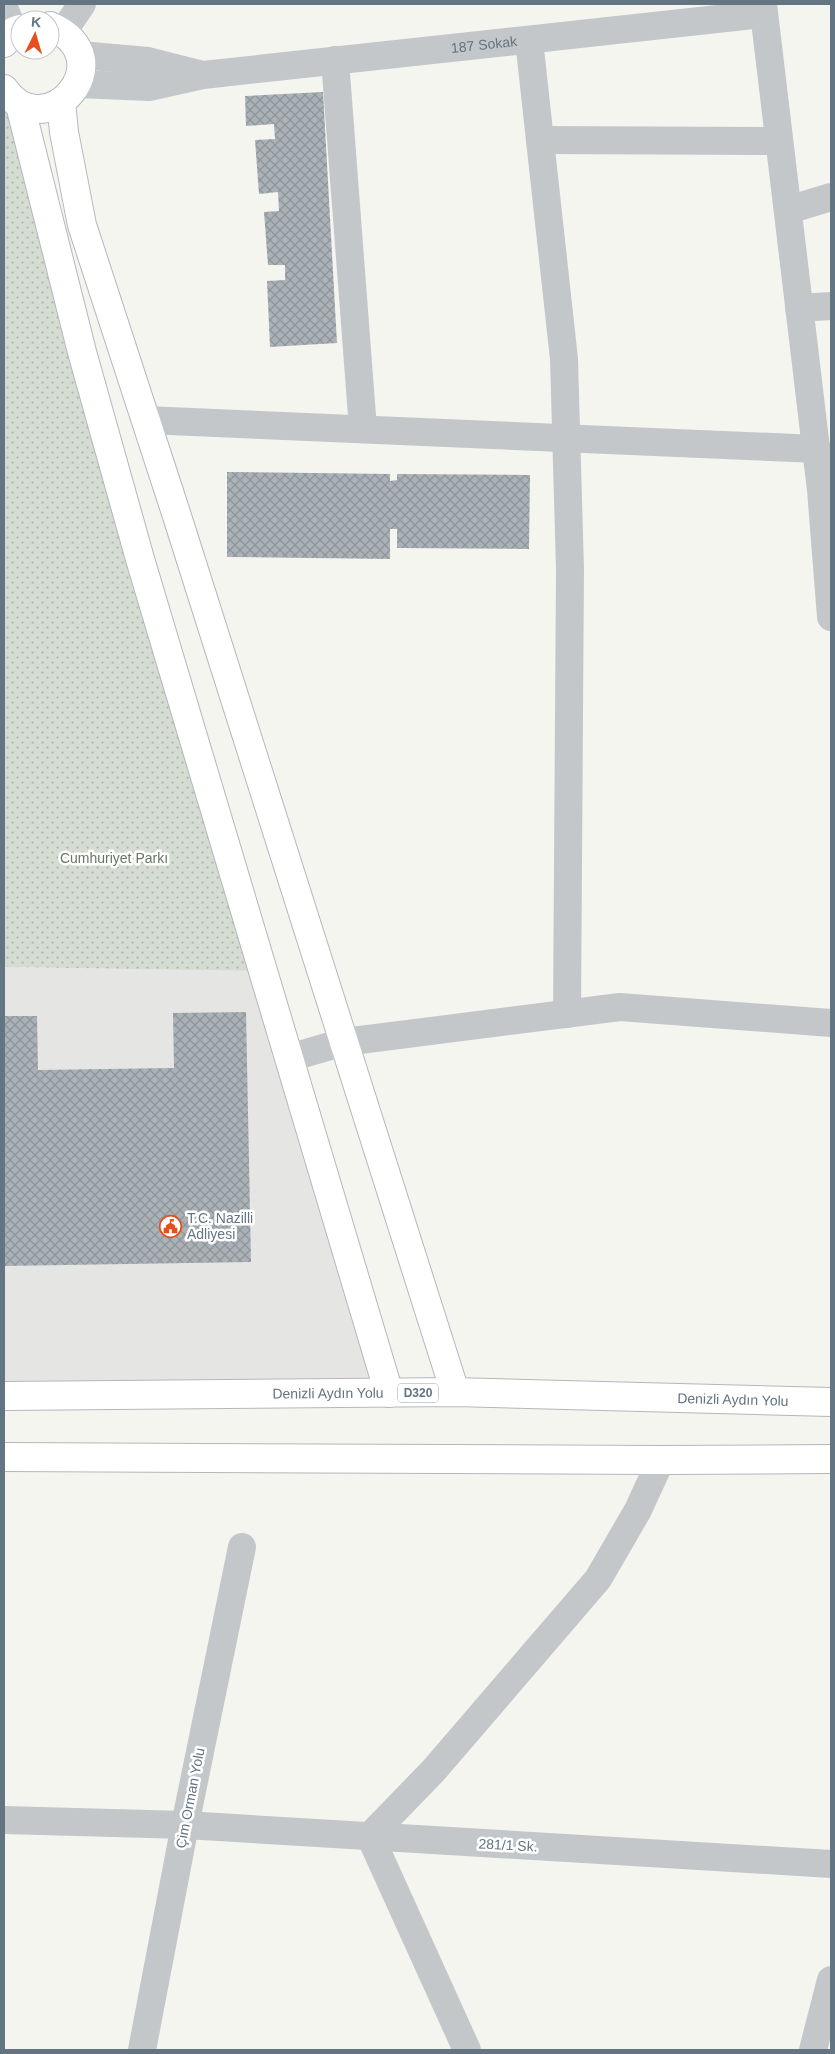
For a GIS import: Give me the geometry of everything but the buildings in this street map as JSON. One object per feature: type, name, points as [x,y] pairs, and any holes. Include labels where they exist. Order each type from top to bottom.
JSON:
[{"type":"main road","points":[[60,31],[74,42],[80,55],[81,70],[70,93],[64,132],[82,226],[146,420],[455,1392]]},
{"type":"main road","points":[[12,97],[34,109],[48,108],[70,93]]},
{"type":"main road","points":[[12,97],[140,559],[389,1393]]},
{"type":"main road","name":"Denizli Aydın Yolu","points":[[4,1396],[455,1392],[831,1402]]},
{"type":"main road","points":[[4,1457],[831,1459]]},
{"type":"street","points":[[60,26],[82,4]]},
{"type":"street","points":[[764,9],[817,449],[826,490],[831,617]]},
{"type":"street","name":"187 Sokak","points":[[70,93],[148,87],[203,75],[529,40],[764,9]]},
{"type":"street","points":[[529,40],[564,359],[570,569],[567,1014]]},
{"type":"street","name":"187 Sokak","points":[[80,55],[148,61],[203,75]]},
{"type":"street","points":[[335,60],[363,430]]},
{"type":"street","points":[[540,140],[779,141]]},
{"type":"street","points":[[788,210],[831,197]]},
{"type":"street","points":[[799,308],[831,306]]},
{"type":"street","points":[[146,420],[817,449]]},
{"type":"street","points":[[289,1058],[344,1042],[620,1007],[831,1023]]},
{"type":"street","points":[[467,2050],[370,1836],[433,1771],[598,1579],[638,1510],[661,1460]]},
{"type":"street","name":"Çim Orman Yolu","points":[[142,2050],[185,1825],[242,1547]]},
{"type":"street","name":"281/1 Sk.","points":[[4,1820],[185,1825],[831,1864]]},
{"type":"street","points":[[813,2050],[831,1980]]},
{"type":"shaded area","name":"T.C. Nazilli Adliyesi","points":[[4,967],[263,971],[389,1393],[4,1396]]},
{"type":"green space","name":"Cumhuriyet Parkı","points":[[4,95],[263,971],[4,967]]},
{"type":"place","name":"T.C. Nazilli Adliyesi","points":[[171,1226]]}]
